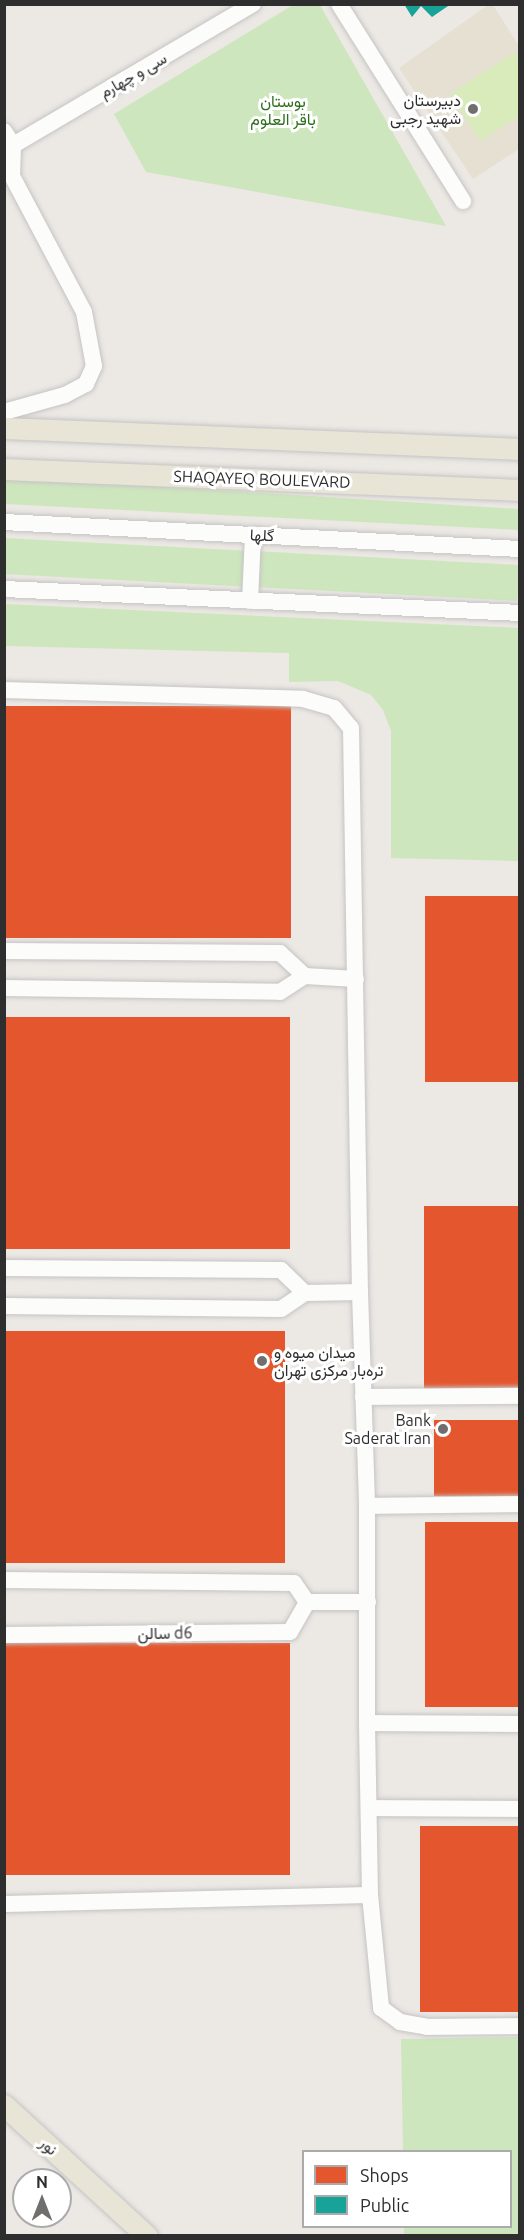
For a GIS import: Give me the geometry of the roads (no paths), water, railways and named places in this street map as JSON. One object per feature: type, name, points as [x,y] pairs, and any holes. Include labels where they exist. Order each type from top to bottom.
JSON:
[{"type":"main road","points":[[4,429],[519,449]]},
{"type":"main road","name":"SHAQAYEQ BOULEVARD","points":[[4,469],[519,490]]},
{"type":"main road","name":"نور","points":[[4,2105],[147,2235]]},
{"type":"street","name":"سی و چهارم","points":[[8,142],[253,4]]},
{"type":"street","points":[[339,4],[463,201]]},
{"type":"street","points":[[4,412],[65,395],[86,384],[93,366],[84,312],[12,176],[8,142]]},
{"type":"street","name":"گلها","points":[[4,522],[519,549]]},
{"type":"street","points":[[250,601],[253,535]]},
{"type":"street","points":[[4,590],[519,613]]},
{"type":"street","points":[[4,690],[303,699],[334,708],[351,728],[360,1292],[367,1506],[370,1895],[381,2008],[400,2022],[427,2027],[519,2026]]},
{"type":"street","points":[[4,951],[280,953],[305,976]]},
{"type":"street","points":[[4,988],[280,992],[305,976],[356,980]]},
{"type":"street","points":[[4,1268],[281,1270],[305,1293]]},
{"type":"street","points":[[4,1306],[281,1309],[305,1293],[360,1292]]},
{"type":"street","points":[[363,1397],[519,1396]]},
{"type":"street","points":[[367,1506],[519,1504]]},
{"type":"street","points":[[4,1580],[294,1583],[307,1602],[368,1602]]},
{"type":"street","name":"سالن d6","points":[[4,1635],[290,1632],[307,1602]]},
{"type":"street","points":[[368,1723],[519,1724]]},
{"type":"street","points":[[369,1809],[519,1809]]},
{"type":"street","points":[[4,1904],[370,1895]]},
{"type":"place","name":"دبیرستان شهید رجبی","points":[[473,109]]},
{"type":"place","name":"میدان میوه و تره‌بار مرکزی تهران","points":[[262,1361]]},
{"type":"place","name":"Bank Saderat Iran","points":[[443,1429]]},
{"type":"park label","name":"بوستان باقر العلوم","points":[[283,110]]}]
